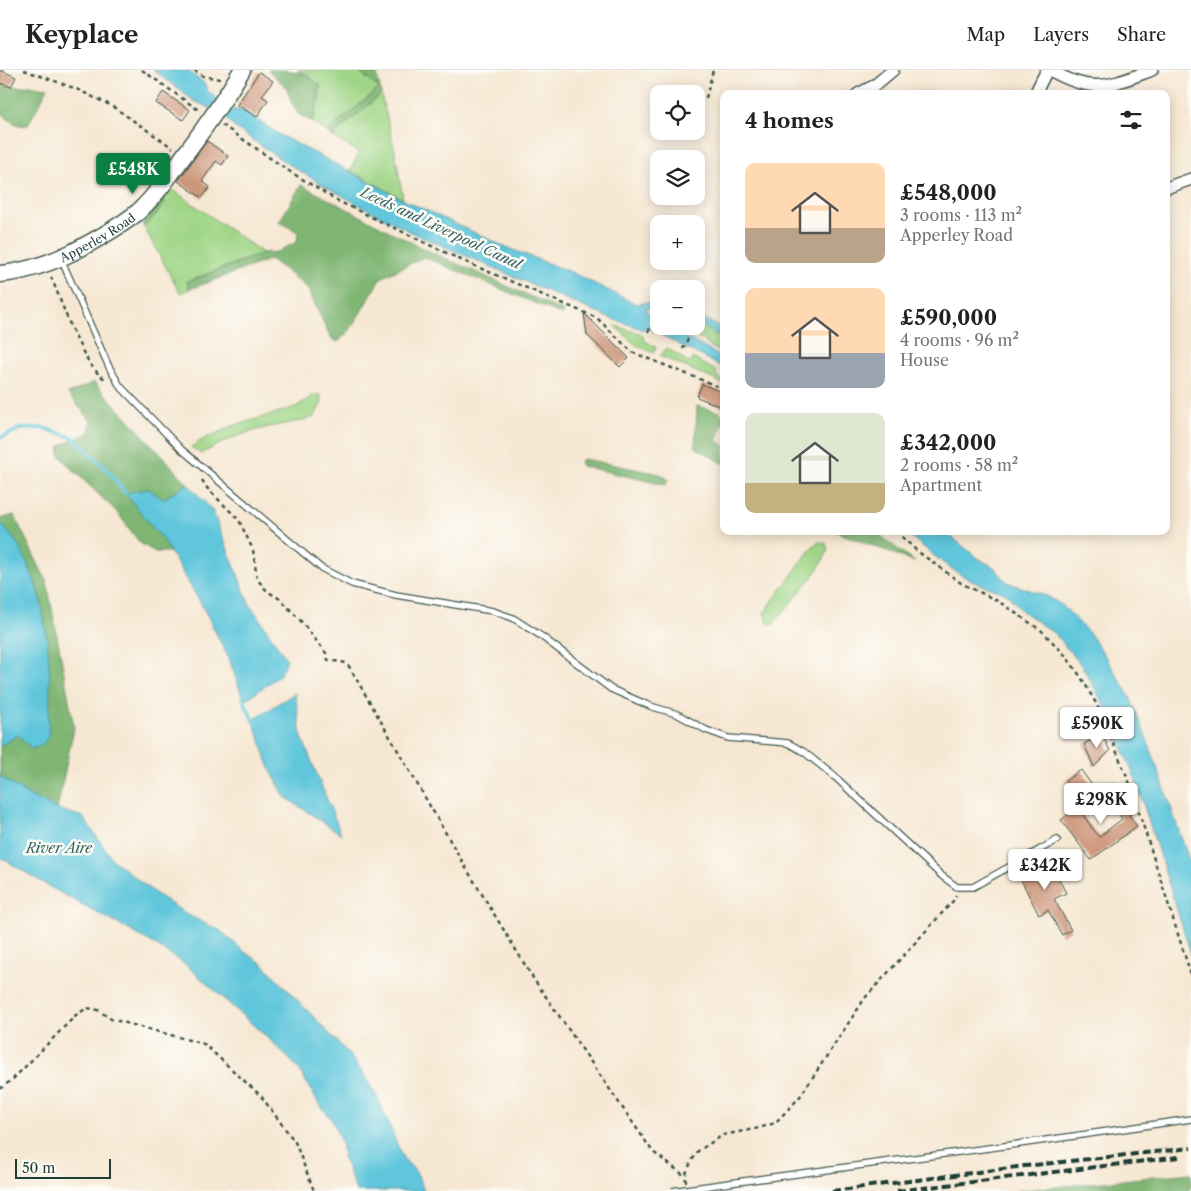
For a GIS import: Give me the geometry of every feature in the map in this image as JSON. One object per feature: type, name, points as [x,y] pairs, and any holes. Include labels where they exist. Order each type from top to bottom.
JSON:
[{"type":"street","name":"Apperley Road","points":[[0,274],[16,273],[53,261],[120,226],[139,211],[158,191],[184,156],[213,116],[242,70]]},
{"type":"street","points":[[866,90],[874,86],[893,70]]},
{"type":"street","points":[[1037,90],[1049,70],[1081,85],[1098,86],[1115,84],[1152,70]]},
{"type":"street","points":[[1170,187],[1191,179]]},
{"type":"lane","points":[[53,261],[120,386],[182,449],[321,568],[352,584],[396,595],[493,610],[514,618],[611,689],[650,706],[677,714],[706,730],[728,738],[788,743],[804,752],[834,776],[942,876],[957,887],[973,887],[1057,840]]},
{"type":"lane","points":[[672,1191],[1191,1119]]},
{"type":"path","points":[[24,70],[74,88],[112,106],[184,156]]},
{"type":"path","points":[[142,70],[192,107],[213,116],[289,171],[338,201],[461,260],[597,318],[632,352],[720,387]]},
{"type":"path","points":[[194,70],[203,76],[223,80],[229,92]]},
{"type":"path","points":[[706,98],[713,70]]},
{"type":"path","points":[[53,261],[84,355],[101,376],[120,386]]},
{"type":"path","points":[[648,332],[650,328]]},
{"type":"path","points":[[683,348],[688,338]]},
{"type":"path","points":[[196,461],[198,475],[207,488],[239,520],[253,550],[257,579],[300,620],[326,653],[328,660],[348,663],[466,868],[533,978],[653,1152],[685,1176],[698,1151],[723,1135],[776,1123],[799,1098],[865,998],[953,901],[960,887]]},
{"type":"path","points":[[900,535],[917,551],[962,583],[998,601],[1042,631],[1065,654],[1082,677],[1097,706],[1130,784],[1191,975]]},
{"type":"path","points":[[0,1090],[76,1015],[87,1008],[98,1010],[111,1019],[204,1044],[261,1096],[295,1142],[314,1191]]},
{"type":"green space","points":[[268,70],[296,72],[307,76],[320,85],[319,100],[312,122],[298,114],[291,102],[287,88]]},
{"type":"green space","points":[[298,70],[357,70],[380,88],[327,132],[312,122],[319,100],[311,77]]},
{"type":"green space","points":[[357,70],[376,70],[381,94],[332,136],[327,132],[379,88]]},
{"type":"green space","points":[[0,83],[12,87],[31,86],[48,88],[28,125],[16,124],[0,111]]},
{"type":"green space","points":[[381,94],[395,151],[403,199],[350,171],[359,153],[332,136]]},
{"type":"green space","points":[[301,185],[422,248],[563,311],[563,315],[424,257],[381,278],[350,330],[338,342],[332,339],[329,334],[307,288],[271,259],[190,289],[187,282],[263,253],[277,252],[297,242],[298,232],[279,222]]},
{"type":"green space","points":[[170,188],[263,253],[188,281],[190,289],[180,293],[144,227],[160,210],[163,196]]},
{"type":"green space","points":[[163,196],[165,202],[144,227],[142,223],[144,218]]},
{"type":"green space","points":[[615,326],[642,334],[645,341],[656,347],[653,353],[635,344]]},
{"type":"green space","points":[[705,327],[720,336],[720,352],[706,344],[706,342],[698,337],[698,335],[705,335]]},
{"type":"green space","points":[[667,348],[690,363],[693,358],[716,371],[720,382],[660,356]]},
{"type":"green space","points":[[94,382],[188,484],[163,499],[163,540],[170,552],[155,552],[140,543],[116,511],[59,454],[60,446],[88,433],[92,422],[68,394]]},
{"type":"green space","points":[[320,394],[322,402],[314,417],[245,433],[201,454],[191,447],[230,427],[296,407],[312,396]]},
{"type":"green space","points":[[697,406],[719,412],[720,431],[716,440],[720,442],[720,462],[695,447]]},
{"type":"green space","points":[[584,459],[660,474],[666,477],[668,481],[665,485],[582,466],[580,461]]},
{"type":"green space","points":[[14,515],[47,582],[74,727],[57,809],[26,794],[0,776],[0,746],[18,735],[20,548],[0,522],[0,519]]},
{"type":"green space","points":[[845,535],[879,535],[915,562]]},
{"type":"green space","points":[[819,542],[826,543],[828,551],[817,571],[774,623],[768,624],[764,613],[813,546]]},
{"type":"green space","points":[[1191,1173],[1191,1187],[1188,1191],[1016,1191]]},
{"type":"water","name":"Leeds and Liverpool Canal","points":[[153,70],[187,70],[205,84],[207,91],[232,110],[242,110],[280,135],[404,200],[503,246],[573,273],[636,304],[650,302],[650,309],[645,309],[650,315],[650,329],[646,327],[644,330],[607,317],[411,232],[321,184],[282,160],[234,127],[219,112],[194,101]]},
{"type":"water","points":[[705,319],[720,328],[720,337],[705,327]]},
{"type":"water","points":[[661,335],[680,335],[720,356],[720,366]]},
{"type":"water","points":[[188,484],[212,510],[249,603],[287,660],[279,676],[244,701],[229,659],[203,607],[163,540],[125,493],[149,489],[163,499]]},
{"type":"water","points":[[0,522],[19,546],[31,572],[44,617],[50,689],[48,737],[43,744],[32,749],[18,735],[0,746]]},
{"type":"water","points":[[909,535],[949,535],[978,558],[995,568],[1007,582],[1049,597],[1063,606],[1090,634],[1107,659],[1130,697],[1153,755],[1191,866],[1191,954],[1135,778],[1105,707],[1082,666],[1055,634],[1022,611],[1007,594],[974,582],[942,562]]},
{"type":"water","points":[[295,693],[301,735],[341,834],[285,797],[270,769],[253,720]]},
{"type":"water","name":"River Aire","points":[[0,776],[26,794],[57,809],[83,817],[112,859],[156,894],[188,915],[221,931],[246,953],[263,964],[347,1052],[365,1076],[379,1101],[403,1158],[417,1173],[424,1191],[356,1191],[332,1120],[319,1104],[298,1068],[271,1041],[186,965],[151,942],[50,887],[0,857]]},
{"type":"building","points":[[0,70],[16,77],[11,87],[0,83]]},
{"type":"building","points":[[259,72],[273,81],[262,96],[268,100],[257,117],[237,105]]},
{"type":"building","points":[[163,92],[190,110],[183,120],[156,103]]},
{"type":"building","points":[[207,141],[228,156],[222,165],[216,161],[202,181],[210,187],[202,198],[178,181]]},
{"type":"building","points":[[584,313],[629,358],[620,367],[587,335]]},
{"type":"building","points":[[702,384],[720,391],[720,406],[697,397]]},
{"type":"building","points":[[1102,734],[1110,751],[1094,767],[1084,744]]},
{"type":"building","points":[[1081,770],[1091,784],[1075,795],[1065,781]]},
{"type":"building","points":[[1113,783],[1134,811],[1129,815],[1137,826],[1091,860],[1061,820],[1077,807],[1099,837],[1122,819],[1102,792]]},
{"type":"building","points":[[1048,858],[1066,893],[1054,899],[1071,930],[1062,935],[1048,910],[1039,915],[1018,874]]},
{"type":"waterway","points":[[0,438],[20,429],[43,428],[74,438],[108,471],[125,493]]},
{"type":"waterway","points":[[244,701],[253,720]]},
{"type":"railway","points":[[832,1191],[1025,1166],[1191,1148]]},
{"type":"railway","points":[[897,1191],[1179,1157]]}]
